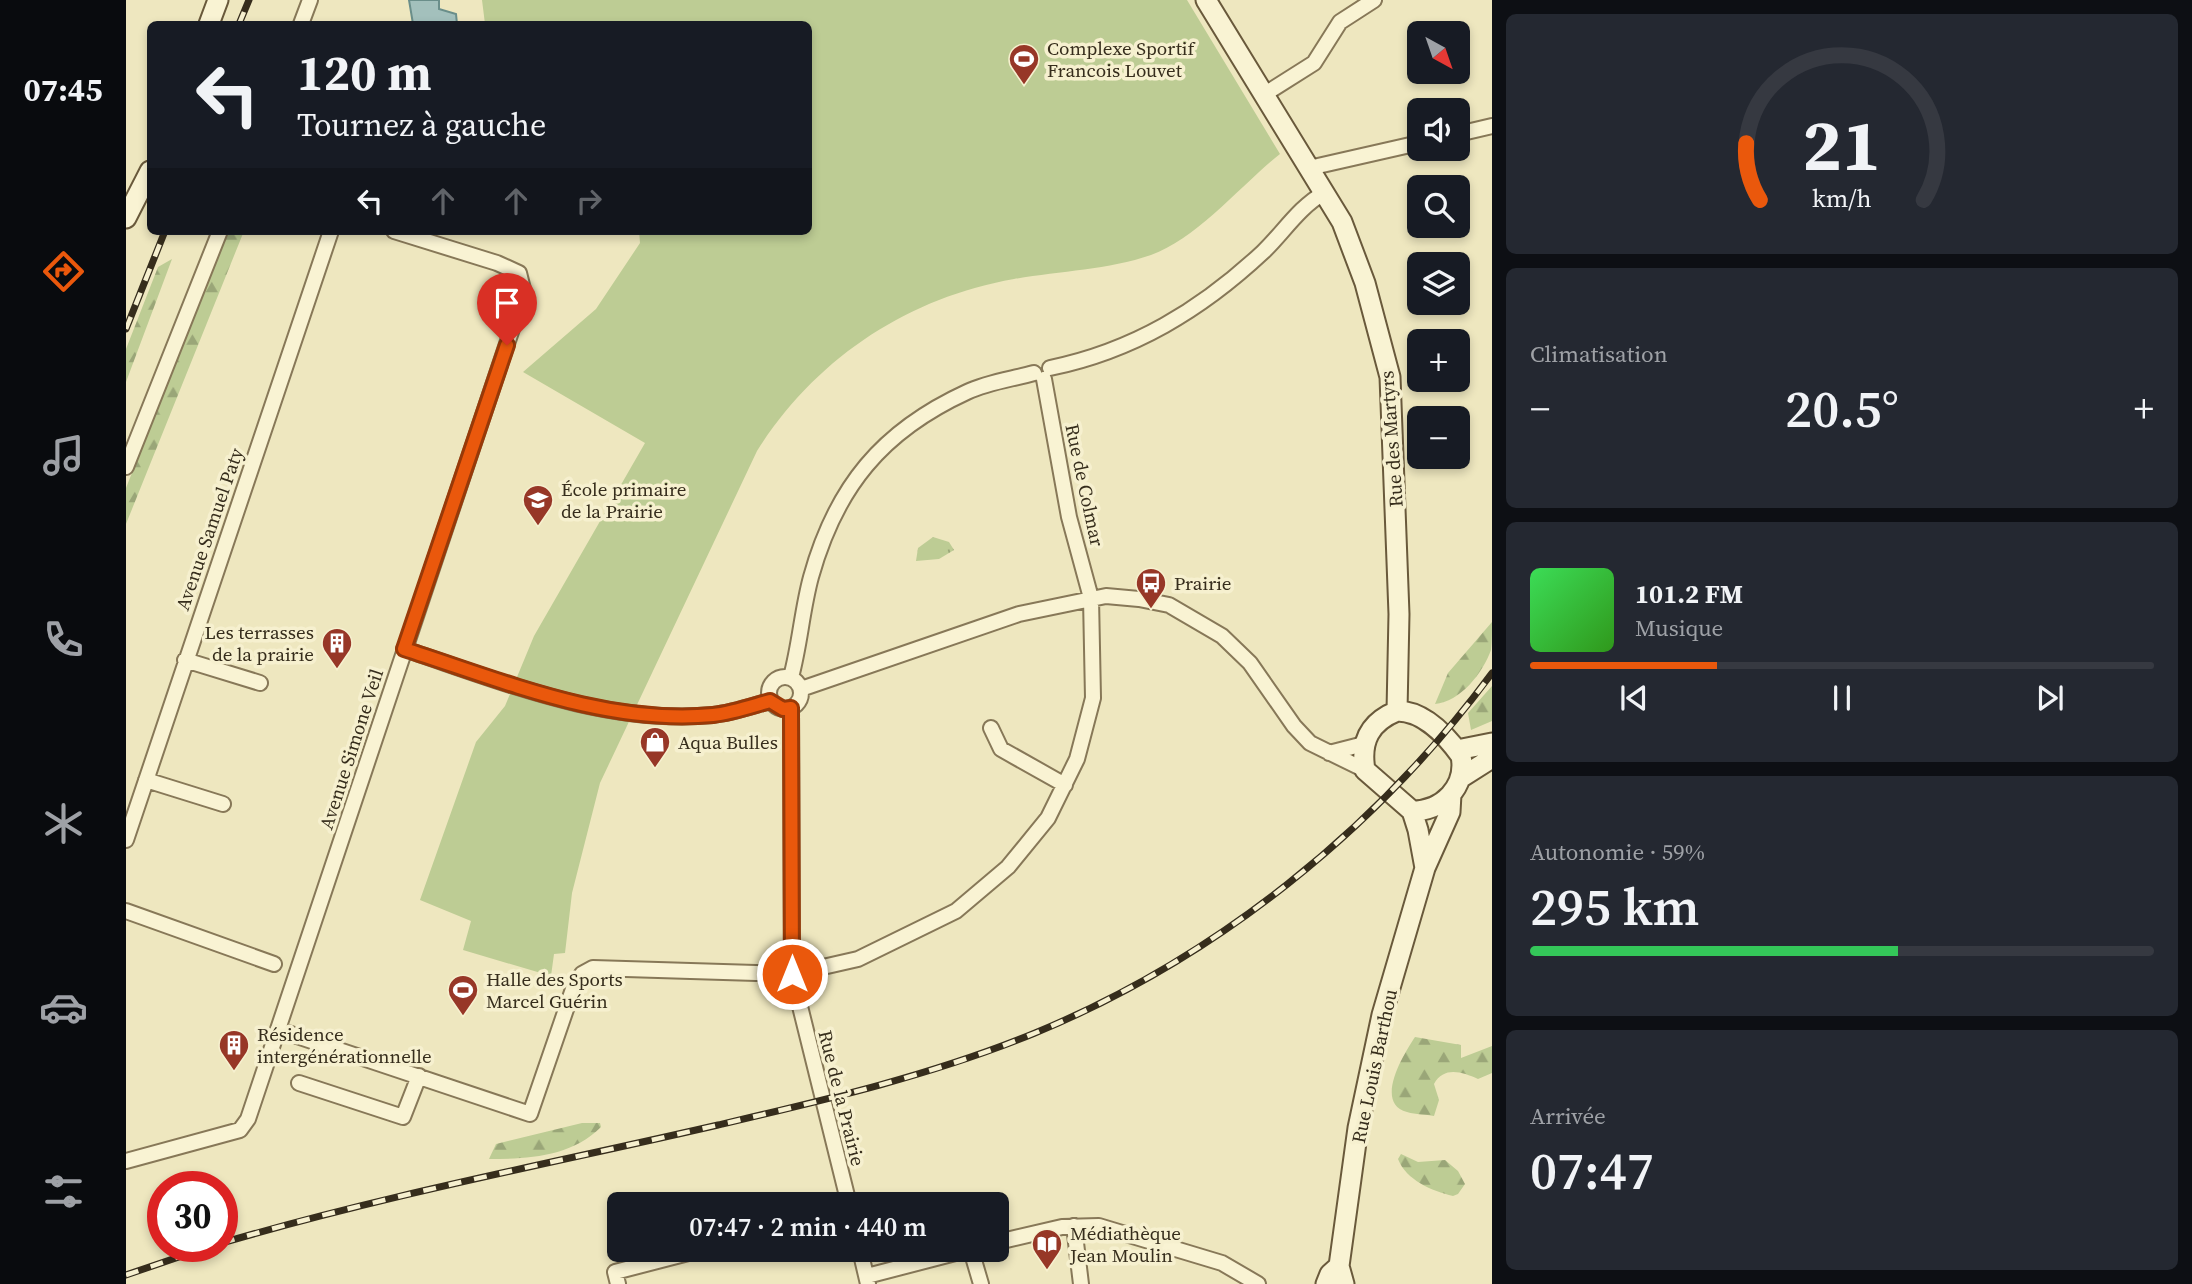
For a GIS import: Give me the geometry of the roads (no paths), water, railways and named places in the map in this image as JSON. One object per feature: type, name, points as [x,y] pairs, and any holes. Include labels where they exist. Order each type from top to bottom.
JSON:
[{"type":"main road","points":[[210,21],[218,0]]},
{"type":"main road","name":"Rue des Martyrs","points":[[1206,0],[1342,222],[1365,284],[1390,377],[1400,672],[1395,692],[1397,711]]},
{"type":"main road","points":[[126,218],[147,177]]},
{"type":"main road","name":"Rue des Martyrs","points":[[1400,672],[1423,717]]},
{"type":"main road","points":[[1424,869],[1412,811],[1365,770],[1364,744],[1368,731],[1381,717],[1397,711],[1409,711],[1423,717],[1461,756],[1462,777]]},
{"type":"main road","points":[[1457,750],[1492,743]]},
{"type":"main road","points":[[1412,811],[1430,809],[1451,794],[1462,777],[1492,758]]},
{"type":"main road","points":[[1424,869],[1443,832],[1450,812],[1451,794]]},
{"type":"main road","name":"Rue Louis Barthou","points":[[1326,1284],[1330,1274],[1341,1275],[1365,1091],[1382,1015],[1424,869]]},
{"type":"street","points":[[301,21],[310,0]]},
{"type":"street","points":[[1265,94],[1314,63],[1340,22],[1374,0]]},
{"type":"street","points":[[1470,131],[1492,126]]},
{"type":"street","points":[[1309,169],[1407,146]]},
{"type":"street","points":[[791,677],[810,581],[822,539],[857,475],[898,432],[969,391],[1043,373],[1111,352],[1175,321],[1214,296],[1265,250],[1311,200],[1324,192]]},
{"type":"street","points":[[126,467],[218,235]]},
{"type":"street","name":"Avenue Samuel Paty","points":[[126,840],[330,235]]},
{"type":"street","name":"Avenue Simone Veil","points":[[126,1161],[240,1130],[248,1119],[524,293],[519,273],[497,263],[407,235]]},
{"type":"street","name":"Rue de Colmar","points":[[419,1076],[530,1114],[573,989],[582,974],[593,968],[792,974],[858,959],[956,911],[1008,867],[1048,818],[1065,785],[1077,759],[1093,698],[1091,598],[1069,517],[1043,373]]},
{"type":"street","points":[[801,689],[1019,614],[1106,596],[1139,599],[1169,605],[1222,636],[1250,663],[1294,726],[1310,743],[1365,770]]},
{"type":"street","points":[[404,649],[564,701],[628,712],[713,715],[770,701],[783,709],[791,708],[801,697],[801,689],[791,677],[781,676],[773,682],[768,691],[770,701]]},
{"type":"street","points":[[185,660],[260,683]]},
{"type":"street","name":"Rue de la Prairie","points":[[791,708],[792,974],[846,1192]]},
{"type":"street","points":[[991,727],[1001,749],[1065,785]]},
{"type":"street","points":[[1329,753],[1364,744]]},
{"type":"street","points":[[146,780],[223,804]]},
{"type":"street","points":[[126,911],[274,964]]},
{"type":"street","points":[[279,1030],[419,1076],[403,1117],[299,1083]]},
{"type":"street","points":[[1074,1226],[1081,1284]]},
{"type":"street","points":[[1009,1240],[1074,1226],[1099,1226],[1222,1263],[1258,1284]]},
{"type":"street","points":[[618,1284],[615,1272],[654,1262]]},
{"type":"street","points":[[863,1262],[867,1280],[928,1262]]},
{"type":"street","points":[[973,1262],[981,1284]]},
{"type":"water","points":[[409,0],[439,0],[439,9],[456,14],[457,21],[412,21]]},
{"type":"railway","points":[[240,21],[249,0]]},
{"type":"railway","points":[[126,329],[163,235]]},
{"type":"railway","points":[[238,1239],[407,1195],[838,1096],[957,1062],[1035,1033],[1102,1002],[1166,967],[1229,928],[1288,884],[1344,836],[1397,785],[1492,673]]},
{"type":"railway","points":[[126,1275],[164,1262]]},
{"type":"place","name":"Complexe Sportif Francois Louvet","points":[[1024,86]]},
{"type":"place","name":"École primaire de la Prairie","points":[[538,527]]},
{"type":"place","name":"Prairie","points":[[1151,610]]},
{"type":"place","name":"Les terrasses de la prairie","points":[[337,670]]},
{"type":"place","name":"Aqua Bulles","points":[[655,769]]},
{"type":"place","name":"Halle des Sports Marcel Guérin","points":[[463,1017]]},
{"type":"place","name":"Résidence intergénérationnelle","points":[[234,1072]]},
{"type":"place","name":"Médiathèque Jean Moulin","points":[[1047,1271]]}]
